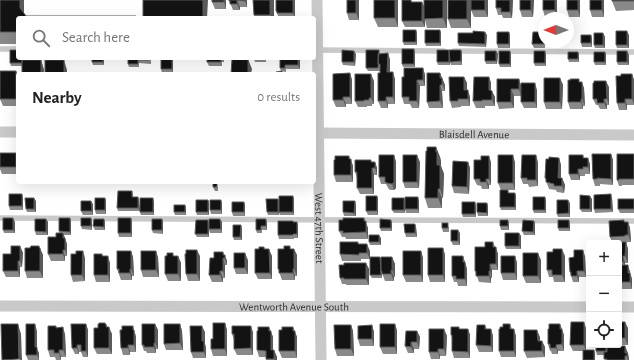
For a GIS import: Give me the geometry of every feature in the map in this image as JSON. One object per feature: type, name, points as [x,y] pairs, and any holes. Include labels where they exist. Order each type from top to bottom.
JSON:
[{"type":"street","name":"West 47th Street","points":[[317,0],[316,133],[320,220],[321,360]]},
{"type":"street","points":[[0,132],[16,132]]},
{"type":"street","name":"Blaisdell Avenue","points":[[316,133],[634,135]]},
{"type":"street","name":"Wentworth Avenue South","points":[[0,306],[586,307]]},
{"type":"street","points":[[622,307],[634,307]]},
{"type":"lane","points":[[0,49],[16,49]]},
{"type":"lane","points":[[316,50],[634,52]]},
{"type":"lane","points":[[0,218],[634,221]]},
{"type":"building","points":[[0,0],[20,0],[20,8],[26,16],[16,16],[16,32],[0,32]]},
{"type":"building","points":[[143,0],[203,0],[203,16],[143,16]]},
{"type":"building","points":[[212,0],[224,0],[224,2],[212,2]]},
{"type":"building","points":[[229,0],[237,0],[237,4],[230,4]]},
{"type":"building","points":[[253,0],[270,0],[270,15],[254,15]]},
{"type":"building","points":[[276,0],[293,0],[293,13],[277,13]]},
{"type":"building","points":[[347,0],[356,0],[356,13],[347,13]]},
{"type":"building","points":[[374,0],[395,0],[395,18],[374,18]]},
{"type":"building","points":[[402,0],[422,2],[422,21],[402,21]]},
{"type":"building","points":[[424,0],[443,0],[443,18],[424,19]]},
{"type":"building","points":[[448,0],[467,0],[467,19],[448,19]]},
{"type":"building","points":[[471,0],[485,0],[485,10],[471,10]]},
{"type":"building","points":[[496,0],[510,0],[510,12],[501,12],[501,8],[496,8]]},
{"type":"building","points":[[520,0],[531,0],[531,10],[520,10]]},
{"type":"building","points":[[543,0],[555,0],[555,10],[543,10]]},
{"type":"building","points":[[567,0],[578,0],[578,10],[567,10]]},
{"type":"building","points":[[590,0],[602,0],[602,10],[590,10]]},
{"type":"building","points":[[634,0],[634,1],[612,1]]},
{"type":"building","points":[[403,30],[416,30],[416,42],[403,42]]},
{"type":"building","points":[[425,30],[440,30],[440,43],[425,43]]},
{"type":"building","points":[[473,31],[485,32],[485,44],[458,43],[458,33],[473,33]]},
{"type":"building","points":[[616,31],[627,31],[627,45],[616,45]]},
{"type":"building","points":[[497,32],[509,32],[509,44],[497,44]]},
{"type":"building","points":[[533,32],[538,32],[538,44],[532,44]]},
{"type":"building","points":[[594,33],[603,33],[603,45],[594,45]]},
{"type":"building","points":[[581,35],[591,35],[591,43],[581,43]]},
{"type":"building","points":[[402,49],[414,49],[414,64],[402,64]]},
{"type":"building","points":[[10,50],[16,50],[16,60],[22,60],[22,63],[10,63]]},
{"type":"building","points":[[342,50],[354,51],[354,62],[342,62]]},
{"type":"building","points":[[366,50],[379,50],[378,68],[366,68]]},
{"type":"building","points":[[437,50],[449,50],[449,62],[437,62]]},
{"type":"building","points":[[449,50],[461,50],[461,61],[450,62]]},
{"type":"building","points":[[485,51],[496,51],[496,61],[485,61]]},
{"type":"building","points":[[499,51],[510,51],[510,64],[499,64]]},
{"type":"building","points":[[534,51],[545,51],[545,63],[534,63]]},
{"type":"building","points":[[617,51],[627,51],[627,62],[617,62]]},
{"type":"building","points":[[568,52],[578,52],[578,59],[568,59]]},
{"type":"building","points":[[594,52],[605,52],[605,62],[594,62]]},
{"type":"building","points":[[388,53],[387,72],[393,72],[393,97],[386,97],[386,101],[378,101],[378,73],[380,73],[380,64],[378,64],[378,54]]},
{"type":"building","points":[[22,60],[41,60],[41,72],[22,72]]},
{"type":"building","points":[[45,60],[64,60],[64,72],[45,72]]},
{"type":"building","points":[[92,60],[103,60],[103,62],[92,62]]},
{"type":"building","points":[[128,60],[138,60],[138,64],[128,64]]},
{"type":"building","points":[[161,60],[172,60],[172,69],[161,69]]},
{"type":"building","points":[[207,60],[221,60],[221,62],[207,62]]},
{"type":"building","points":[[232,60],[248,60],[248,72],[231,72]]},
{"type":"building","points":[[280,60],[298,60],[298,65],[285,65],[285,68],[280,68]]},
{"type":"building","points":[[404,68],[423,68],[423,80],[417,80],[417,101],[409,101],[409,97],[402,97],[402,77],[404,77]]},
{"type":"building","points":[[0,71],[16,71],[16,99],[0,99]]},
{"type":"building","points":[[350,73],[350,97],[343,97],[343,100],[333,100],[333,74]]},
{"type":"building","points":[[427,73],[440,73],[442,85],[440,85],[440,101],[427,102]]},
{"type":"building","points":[[355,74],[371,74],[371,98],[369,98],[369,100],[355,101]]},
{"type":"building","points":[[621,74],[632,74],[632,99],[625,99],[625,103],[617,103],[616,76],[621,76]]},
{"type":"building","points":[[449,77],[464,77],[464,90],[468,90],[468,99],[450,101]]},
{"type":"building","points":[[474,77],[489,77],[489,90],[492,91],[492,100],[473,101]]},
{"type":"building","points":[[544,78],[560,78],[560,102],[544,102]]},
{"type":"building","points":[[497,79],[519,79],[519,89],[511,89],[511,102],[497,102]]},
{"type":"building","points":[[570,79],[579,79],[579,82],[582,82],[581,102],[568,102],[568,80],[571,80]]},
{"type":"building","points":[[594,81],[606,81],[607,99],[604,99],[604,103],[597,103],[597,99],[593,99]]},
{"type":"building","points":[[521,83],[535,83],[535,102],[521,102]]},
{"type":"building","points":[[427,147],[436,147],[437,165],[440,165],[440,189],[438,189],[438,198],[425,198]]},
{"type":"building","points":[[0,153],[16,153],[16,167],[0,167]]},
{"type":"building","points":[[592,154],[611,154],[611,179],[593,179]]},
{"type":"building","points":[[617,154],[634,154],[634,179],[617,180]]},
{"type":"building","points":[[379,155],[394,155],[394,182],[392,184],[385,182],[385,177],[379,177]]},
{"type":"building","points":[[403,155],[417,155],[417,182],[403,182]]},
{"type":"building","points":[[498,155],[513,155],[513,183],[498,183]]},
{"type":"building","points":[[522,155],[536,155],[536,180],[521,178]]},
{"type":"building","points":[[569,155],[583,155],[583,158],[588,158],[588,167],[578,169],[578,174],[569,174]]},
{"type":"building","points":[[335,156],[349,156],[349,159],[351,159],[351,175],[334,175]]},
{"type":"building","points":[[481,156],[489,156],[489,179],[486,179],[486,182],[480,182],[480,179],[474,179],[474,160],[481,160]]},
{"type":"building","points":[[549,157],[559,158],[558,178],[562,178],[562,186],[554,186],[554,184],[546,182],[546,159],[549,159]]},
{"type":"building","points":[[355,160],[371,160],[371,162],[375,162],[375,168],[372,168],[372,188],[357,188]]},
{"type":"building","points":[[453,161],[468,162],[467,187],[452,186]]},
{"type":"building","points":[[213,184],[217,184],[217,187],[213,187]]},
{"type":"building","points":[[500,190],[508,190],[508,193],[515,193],[515,207],[500,207]]},
{"type":"building","points":[[118,191],[132,191],[132,197],[138,197],[138,208],[117,208]]},
{"type":"building","points":[[9,194],[22,194],[22,206],[9,206]]},
{"type":"building","points":[[611,194],[611,209],[594,209],[594,195]]},
{"type":"building","points":[[580,195],[590,196],[590,209],[580,209]]},
{"type":"building","points":[[279,196],[293,196],[293,212],[279,212]]},
{"type":"building","points":[[366,196],[377,196],[377,211],[366,211]]},
{"type":"building","points":[[405,197],[418,197],[418,209],[405,209]]},
{"type":"building","points":[[533,197],[545,197],[545,210],[533,210]]},
{"type":"building","points":[[25,198],[34,198],[34,209],[26,209]]},
{"type":"building","points":[[95,198],[105,198],[105,210],[95,210]]},
{"type":"building","points":[[140,198],[153,198],[153,212],[140,212]]},
{"type":"building","points":[[392,198],[404,198],[404,210],[392,210]]},
{"type":"building","points":[[266,199],[278,199],[278,212],[267,212]]},
{"type":"building","points":[[618,199],[634,199],[634,209],[618,209]]},
{"type":"building","points":[[196,200],[208,200],[208,212],[196,212]]},
{"type":"building","points":[[210,200],[221,200],[221,210],[210,210]]},
{"type":"building","points":[[557,200],[568,200],[569,213],[557,214]]},
{"type":"building","points":[[81,201],[91,201],[92,211],[81,211]]},
{"type":"building","points":[[343,201],[355,201],[354,213],[343,212]]},
{"type":"building","points":[[232,202],[244,202],[244,212],[232,212]]},
{"type":"building","points":[[462,202],[475,202],[475,214],[462,214]]},
{"type":"building","points":[[477,203],[487,203],[487,213],[477,212]]},
{"type":"building","points":[[174,205],[185,205],[185,212],[174,212]]},
{"type":"building","points":[[3,218],[13,218],[13,230],[3,230]]},
{"type":"building","points":[[59,218],[70,218],[70,232],[59,231]]},
{"type":"building","points":[[81,218],[91,218],[91,226],[81,226]]},
{"type":"building","points":[[118,218],[131,218],[131,233],[118,233]]},
{"type":"building","points":[[343,218],[364,218],[364,221],[366,221],[366,232],[343,233],[343,231],[339,231],[339,220],[343,220]]},
{"type":"building","points":[[35,219],[46,219],[46,232],[35,231]]},
{"type":"building","points":[[94,219],[104,219],[104,227],[93,226]]},
{"type":"building","points":[[152,219],[162,219],[162,230],[152,230]]},
{"type":"building","points":[[209,219],[220,219],[221,229],[209,229]]},
{"type":"building","points":[[256,219],[266,219],[266,226],[261,226],[261,230],[256,230]]},
{"type":"building","points":[[380,219],[391,220],[391,228],[380,228]]},
{"type":"building","points":[[196,220],[208,220],[208,234],[195,234]]},
{"type":"building","points":[[500,220],[508,220],[508,226],[500,226]]},
{"type":"building","points":[[523,220],[534,221],[533,232],[522,231]]},
{"type":"building","points":[[558,220],[569,220],[569,228],[558,228]]},
{"type":"building","points":[[624,220],[624,222],[628,222],[628,235],[610,237],[609,221]]},
{"type":"building","points":[[278,221],[297,222],[297,234],[278,235]]},
{"type":"building","points":[[442,223],[448,223],[448,228],[442,228]]},
{"type":"building","points":[[404,224],[415,224],[415,233],[405,233]]},
{"type":"building","points":[[233,225],[241,225],[240,237],[233,237]]},
{"type":"building","points":[[451,230],[458,230],[458,241],[451,241]]},
{"type":"building","points":[[56,233],[63,233],[63,238],[65,238],[65,250],[63,250],[63,254],[48,254],[48,237],[56,237]]},
{"type":"building","points":[[505,233],[519,233],[519,246],[505,246]]},
{"type":"building","points":[[369,235],[379,235],[379,242],[369,242]]},
{"type":"building","points":[[340,242],[358,242],[358,244],[367,244],[367,253],[359,253],[359,255],[340,254]]},
{"type":"building","points":[[485,242],[493,242],[493,247],[496,247],[496,264],[490,264],[489,276],[476,276],[475,247],[485,247]]},
{"type":"building","points":[[622,242],[626,242],[625,256],[623,256],[623,262]]},
{"type":"building","points":[[11,246],[20,246],[18,271],[3,271],[3,254],[11,254]]},
{"type":"building","points":[[31,246],[39,246],[40,248],[40,271],[25,271],[25,248],[30,248]]},
{"type":"building","points":[[284,246],[290,246],[290,249],[294,249],[293,273],[279,273],[278,249],[284,249]]},
{"type":"building","points":[[259,247],[269,249],[270,273],[255,273],[255,249],[259,249]]},
{"type":"building","points":[[428,248],[443,248],[443,275],[428,275]]},
{"type":"building","points":[[553,249],[562,249],[562,275],[552,275],[552,270],[547,270],[547,252],[553,252]]},
{"type":"building","points":[[186,250],[197,250],[197,274],[186,274]]},
{"type":"building","points":[[574,250],[583,250],[584,271],[577,271],[577,276],[571,276],[569,258],[574,257]]},
{"type":"building","points":[[76,251],[83,251],[82,275],[71,275],[71,254],[76,254]]},
{"type":"building","points":[[117,251],[131,251],[130,273],[119,273],[119,269],[117,269]]},
{"type":"building","points":[[141,251],[156,251],[156,270],[141,270]]},
{"type":"building","points":[[403,251],[421,251],[421,275],[403,275]]},
{"type":"building","points":[[214,252],[223,252],[223,255],[225,255],[225,258],[223,258],[223,271],[220,271],[220,275],[209,275],[210,258],[214,258]]},
{"type":"building","points":[[167,253],[173,253],[173,256],[178,256],[178,274],[165,274],[165,256],[167,256]]},
{"type":"building","points":[[234,253],[245,253],[245,268],[234,268]]},
{"type":"building","points":[[523,253],[538,253],[538,276],[523,276]]},
{"type":"building","points":[[94,254],[108,256],[108,275],[94,275]]},
{"type":"building","points":[[452,256],[463,256],[463,262],[465,262],[465,279],[456,279],[456,276],[452,276]]},
{"type":"building","points":[[501,256],[515,256],[515,273],[501,273]]},
{"type":"building","points":[[370,257],[380,257],[381,275],[370,275]]},
{"type":"building","points":[[381,257],[392,257],[391,274],[382,274]]},
{"type":"building","points":[[344,263],[366,263],[366,279],[340,278],[339,265],[344,265]]},
{"type":"building","points":[[622,265],[628,265],[630,282],[622,282]]},
{"type":"building","points":[[571,322],[584,322],[584,345],[570,345]]},
{"type":"building","points":[[622,322],[625,322],[625,338],[622,338]]},
{"type":"building","points":[[99,323],[105,323],[106,327],[109,327],[109,348],[94,348],[94,328],[98,328]]},
{"type":"building","points":[[213,323],[225,323],[225,349],[211,349],[211,339],[213,339]]},
{"type":"building","points":[[1,324],[18,324],[19,359],[2,360]]},
{"type":"building","points":[[26,324],[35,324],[35,347],[37,347],[37,355],[26,355]]},
{"type":"building","points":[[71,324],[86,324],[86,351],[81,351],[81,345],[77,345],[77,348],[72,348]]},
{"type":"building","points":[[142,324],[155,324],[154,347],[144,347],[144,345],[142,345]]},
{"type":"building","points":[[164,324],[180,324],[180,343],[164,344]]},
{"type":"building","points":[[380,324],[395,324],[395,347],[380,347]]},
{"type":"building","points":[[503,324],[510,324],[510,329],[514,329],[514,351],[499,351],[499,329],[500,327],[503,327]]},
{"type":"building","points":[[549,324],[560,324],[560,329],[562,329],[562,344],[556,345],[556,348],[550,348],[550,344],[548,344]]},
{"type":"building","points":[[334,325],[351,325],[351,349],[335,349]]},
{"type":"building","points":[[372,325],[372,339],[358,339],[358,326]]},
{"type":"building","points":[[477,325],[485,325],[485,329],[491,329],[491,346],[476,345]]},
{"type":"building","points":[[48,326],[56,326],[56,328],[63,327],[63,350],[59,350],[59,353],[54,353],[54,350],[48,350]]},
{"type":"building","points":[[122,326],[133,326],[134,345],[128,345],[128,348],[121,348],[120,330],[122,330]]},
{"type":"building","points":[[190,326],[202,326],[204,352],[191,352]]},
{"type":"building","points":[[232,326],[251,326],[251,348],[234,349],[234,334],[232,334]]},
{"type":"building","points":[[258,327],[269,327],[269,331],[271,331],[271,350],[274,350],[274,359],[266,359],[266,351],[257,350]]},
{"type":"building","points":[[282,327],[293,327],[293,331],[295,331],[295,351],[279,351],[279,330],[282,330]]},
{"type":"building","points":[[451,327],[468,329],[468,352],[452,351]]},
{"type":"building","points":[[429,329],[444,329],[444,349],[438,349],[438,352],[429,352]]},
{"type":"building","points":[[524,330],[537,330],[538,341],[542,341],[542,351],[524,351]]},
{"type":"building","points":[[406,331],[417,331],[417,342],[411,342],[411,347],[405,346]]},
{"type":"building","points":[[622,346],[625,346],[625,353],[627,353],[627,356],[625,356],[625,360],[607,360],[604,359],[604,352],[607,352],[607,348],[622,348]]},
{"type":"building","points":[[596,348],[606,348],[606,351],[596,351]]},
{"type":"building","points":[[583,350],[594,350],[594,360],[583,360]]}]
